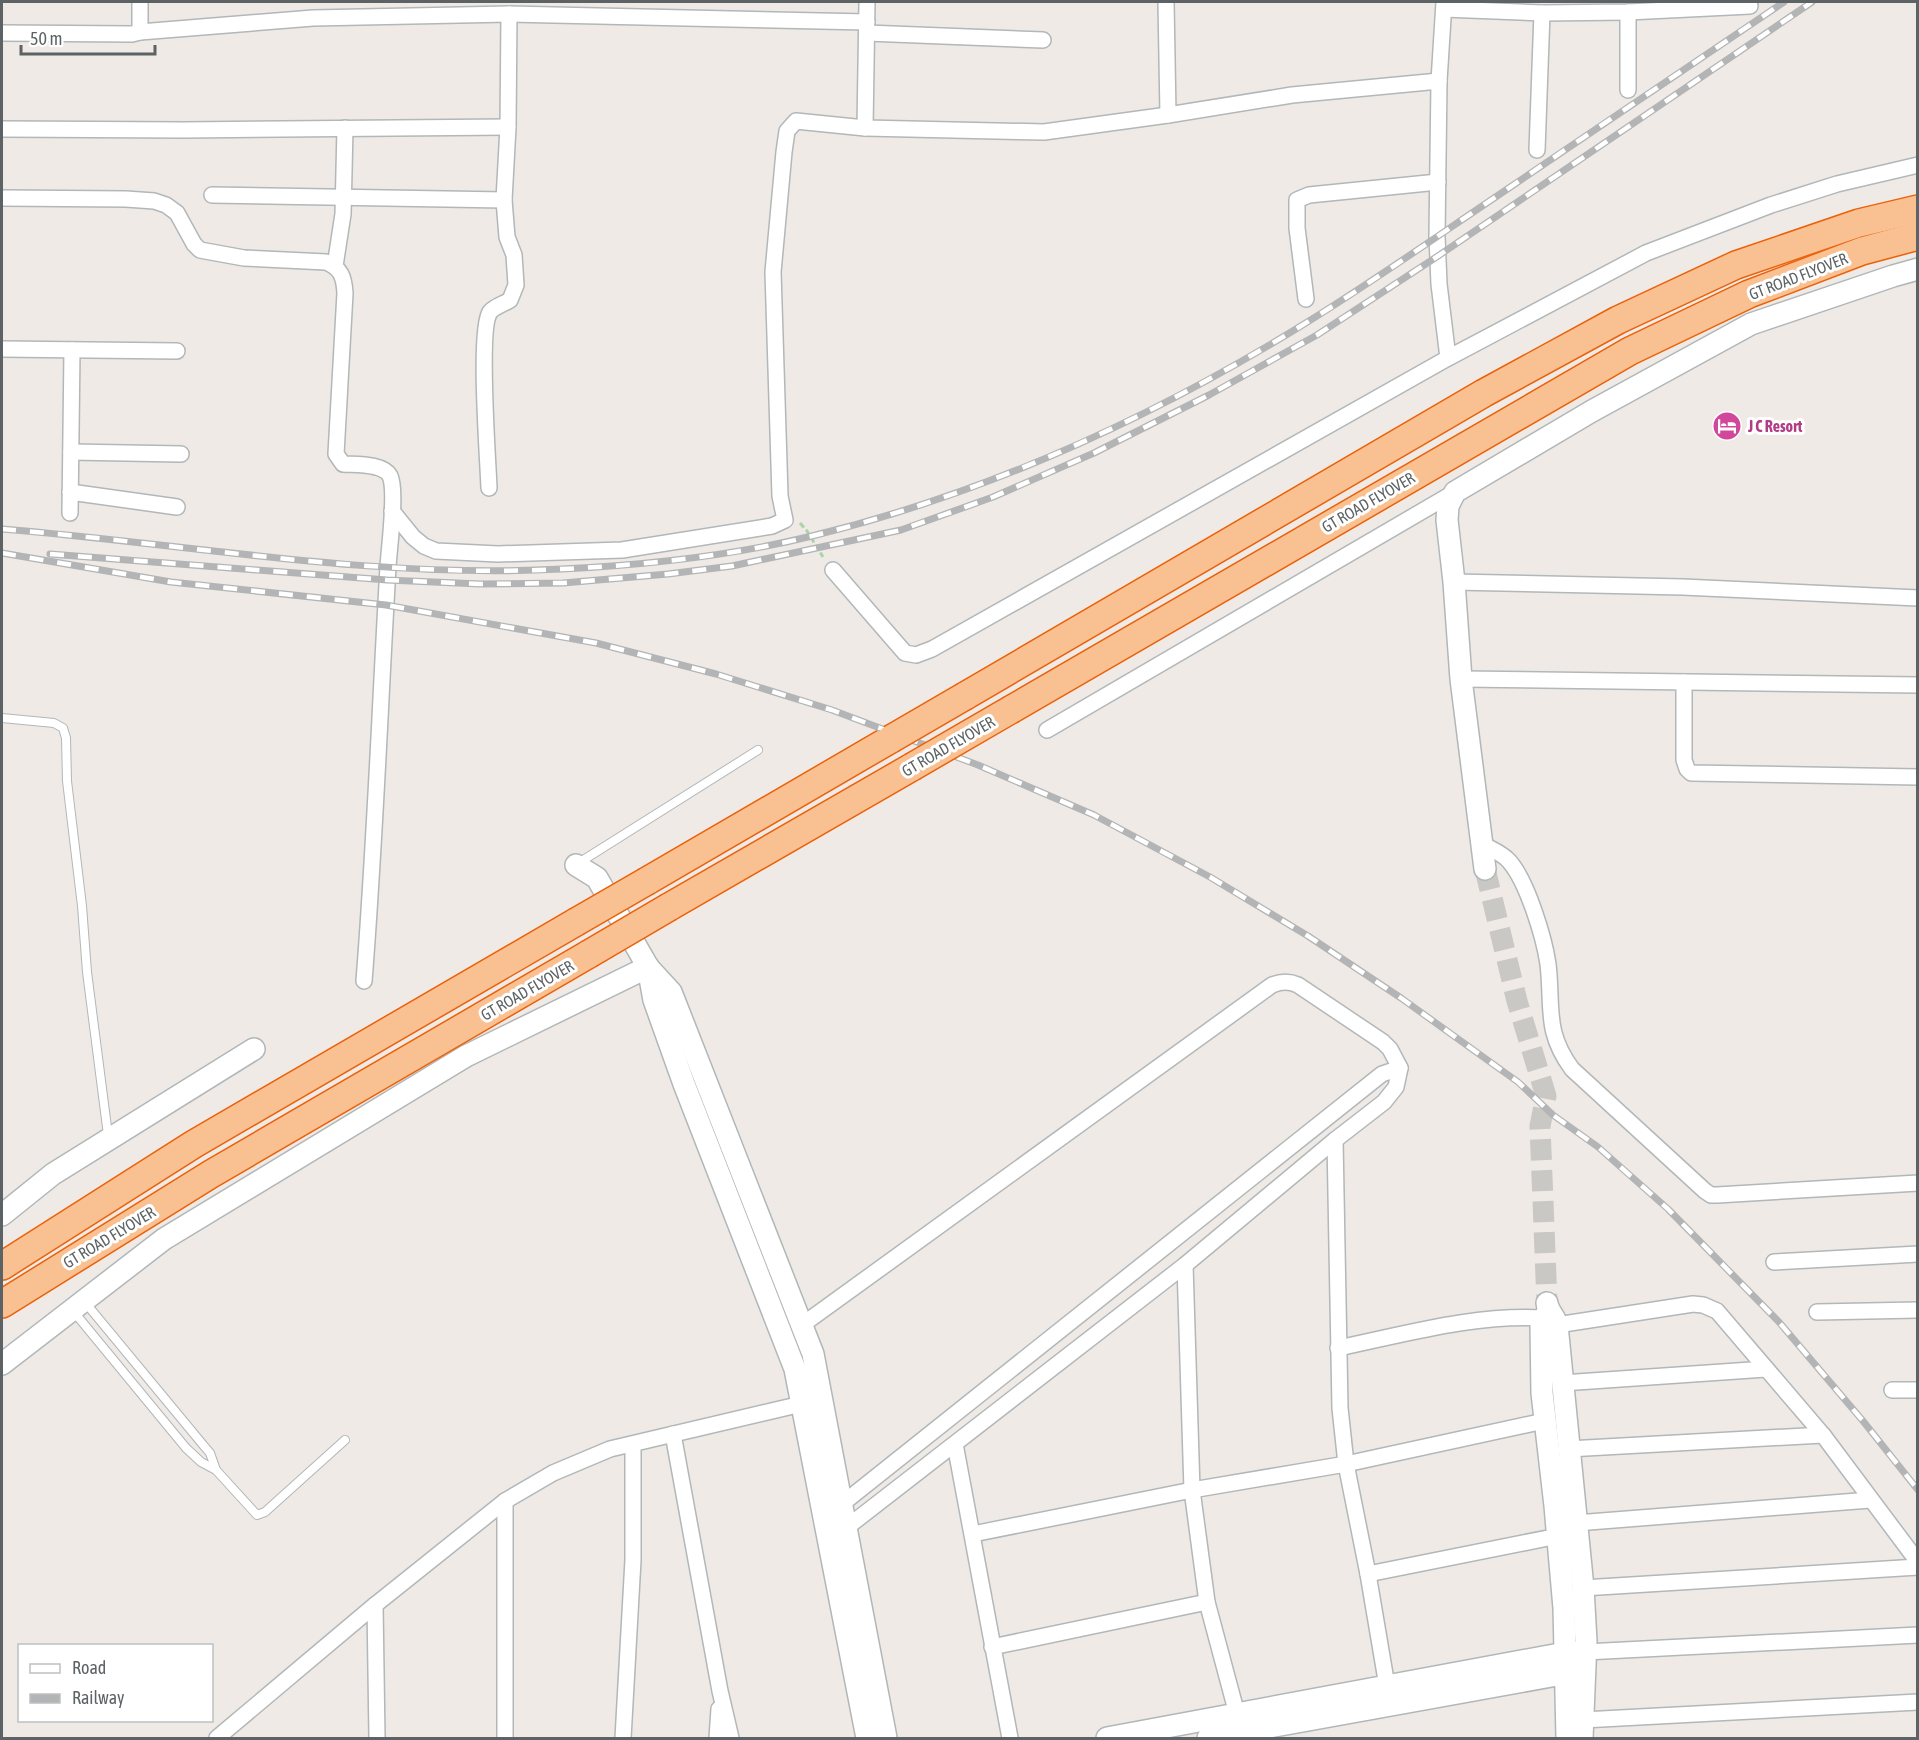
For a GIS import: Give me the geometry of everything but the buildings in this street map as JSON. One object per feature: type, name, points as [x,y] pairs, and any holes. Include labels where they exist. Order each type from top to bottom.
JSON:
[{"type":"highway","name":"GT ROAD FLYOVER","points":[[2,1266],[195,1144],[1484,393],[1618,320],[1736,266],[1859,223],[1917,209]]},
{"type":"highway","name":"GT ROAD FLYOVER","points":[[2,1304],[211,1174],[1630,351],[1749,294],[1862,251],[1917,236]]},
{"type":"street","points":[[140,2],[140,32]]},
{"type":"street","points":[[865,128],[867,2]]},
{"type":"street","points":[[1166,2],[1168,115]]},
{"type":"street","points":[[1448,358],[1439,284],[1437,237],[1438,81],[1444,5],[1542,13],[1628,12],[1750,6]]},
{"type":"street","points":[[1628,12],[1628,90]]},
{"type":"street","points":[[1537,150],[1542,13]]},
{"type":"street","points":[[489,488],[485,410],[485,336],[489,313],[510,300],[516,285],[514,255],[507,237],[504,200],[508,127],[509,14]]},
{"type":"street","points":[[2,33],[132,34],[313,18],[509,14],[867,27],[1043,40]]},
{"type":"street","points":[[392,511],[413,537],[424,546],[436,551],[498,554],[622,550],[772,526],[785,520],[780,496],[773,272],[787,130],[794,122],[865,128],[1044,132],[1292,95],[1438,81]]},
{"type":"street","points":[[2,129],[508,127]]},
{"type":"street","points":[[335,266],[344,198],[345,128]]},
{"type":"street","points":[[833,570],[905,653],[916,655],[963,632],[1448,358],[1646,253],[1771,205],[1837,184],[1917,165]]},
{"type":"street","points":[[1306,300],[1297,228],[1297,200],[1309,195],[1438,182]]},
{"type":"street","points":[[212,195],[504,200]]},
{"type":"street","points":[[2,198],[154,201],[166,205],[177,213],[194,244],[200,250],[244,258],[327,262],[341,272],[345,282],[345,293],[336,454],[343,464],[384,470],[392,484],[373,869],[364,981]]},
{"type":"street","points":[[1047,730],[1593,411],[1751,324],[1917,269]]},
{"type":"street","points":[[2,349],[177,351]]},
{"type":"street","points":[[70,513],[72,350]]},
{"type":"street","points":[[70,452],[181,454]]},
{"type":"street","points":[[70,492],[177,507]]},
{"type":"street","points":[[1455,492],[1448,506],[1447,520],[1461,679],[1485,869]]},
{"type":"street","points":[[1454,582],[1683,587],[1917,598]]},
{"type":"street","points":[[1461,679],[1917,685]]},
{"type":"street","points":[[1684,682],[1684,760],[1691,773],[1917,777]]},
{"type":"street","points":[[1482,844],[1511,862],[1533,908],[1544,939],[1548,965],[1551,1022],[1560,1053],[1572,1069],[1705,1191],[1718,1196],[1917,1183]]},
{"type":"street","points":[[576,865],[597,878],[648,967],[671,992],[813,1354],[812,1401],[867,1738]]},
{"type":"street","points":[[2,1364],[164,1239],[466,1056],[648,967]]},
{"type":"street","points":[[648,967],[654,1000],[684,1084],[795,1369],[812,1401],[842,1504],[886,1738]]},
{"type":"street","points":[[802,1325],[1272,985],[1281,981],[1298,985],[1383,1042],[1390,1049],[1400,1068],[1396,1087],[1384,1102],[1335,1140],[1185,1266],[846,1528]]},
{"type":"street","points":[[2,1215],[53,1174],[254,1050]]},
{"type":"street","points":[[842,1504],[1382,1074],[1400,1068]]},
{"type":"street","points":[[1335,1140],[1340,1408],[1346,1464],[1387,1686]]},
{"type":"street","points":[[1774,1262],[1917,1254]]},
{"type":"street","points":[[1185,1266],[1192,1490],[1207,1602],[1237,1714]]},
{"type":"street","points":[[1338,1348],[1470,1321],[1703,1305],[1717,1311],[1823,1435],[1917,1562]]},
{"type":"street","points":[[1817,1312],[1917,1310]]},
{"type":"street","points":[[1549,1314],[1562,1383],[1575,1502],[1586,1641],[1575,1662],[1567,1738]]},
{"type":"street","points":[[1549,1314],[1541,1326],[1544,1421],[1564,1608],[1575,1662],[1583,1729],[1917,1702]]},
{"type":"street","points":[[1562,1383],[1766,1369]]},
{"type":"street","points":[[1892,1390],[1917,1390]]},
{"type":"street","points":[[217,1738],[375,1605],[505,1501],[553,1473],[610,1449],[812,1401]]},
{"type":"street","points":[[973,1534],[1192,1490],[1346,1464],[1544,1421]]},
{"type":"street","points":[[673,1434],[720,1691],[731,1738]]},
{"type":"street","points":[[1568,1449],[1823,1435]]},
{"type":"street","points":[[624,1738],[633,1560],[633,1444]]},
{"type":"street","points":[[955,1444],[1010,1738]]},
{"type":"street","points":[[1576,1523],[1870,1500]]},
{"type":"street","points":[[504,1738],[505,1501]]},
{"type":"street","points":[[1368,1574],[1558,1536]]},
{"type":"street","points":[[1583,1588],[1917,1567]]},
{"type":"street","points":[[992,1647],[1207,1602]]},
{"type":"street","points":[[375,1605],[377,1738]]},
{"type":"street","points":[[1107,1738],[1387,1686],[1575,1662],[1917,1635]]},
{"type":"street","points":[[1208,1738],[1575,1662]]},
{"type":"street","points":[[717,1738],[720,1691]]},
{"type":"lane","points":[[2,718],[54,723],[63,728],[66,738],[68,781],[87,972],[109,1140]]},
{"type":"lane","points":[[576,865],[758,750]]},
{"type":"lane","points":[[78,1305],[204,1446],[216,1470],[257,1515],[260,1515],[345,1440]]},
{"type":"lane","points":[[78,1305],[186,1448],[201,1462],[216,1470]]},
{"type":"path","points":[[785,520],[796,521],[802,525],[833,570]]},
{"type":"tunnel","points":[[1485,869],[1517,1001],[1546,1096],[1540,1126],[1547,1303]]},
{"type":"railway","points":[[2,529],[352,565],[492,571],[594,567],[688,558],[781,543],[878,518],[942,498],[1069,448],[1192,389],[1251,356],[1383,274],[1784,2]]},
{"type":"railway","points":[[50,554],[387,580],[480,584],[563,583],[732,566],[901,530],[993,497],[1094,453],[1209,395],[1317,335],[1438,256],[1812,2]]},
{"type":"railway","points":[[2,553],[171,582],[386,605],[596,643],[716,674],[832,710],[978,765],[1094,815],[1210,877],[1308,936],[1401,998],[1518,1082],[1553,1115],[1598,1147],[1668,1209],[1779,1322],[1918,1490]]},
{"type":"place","name":"J C Resort","points":[[1727,426]]}]
